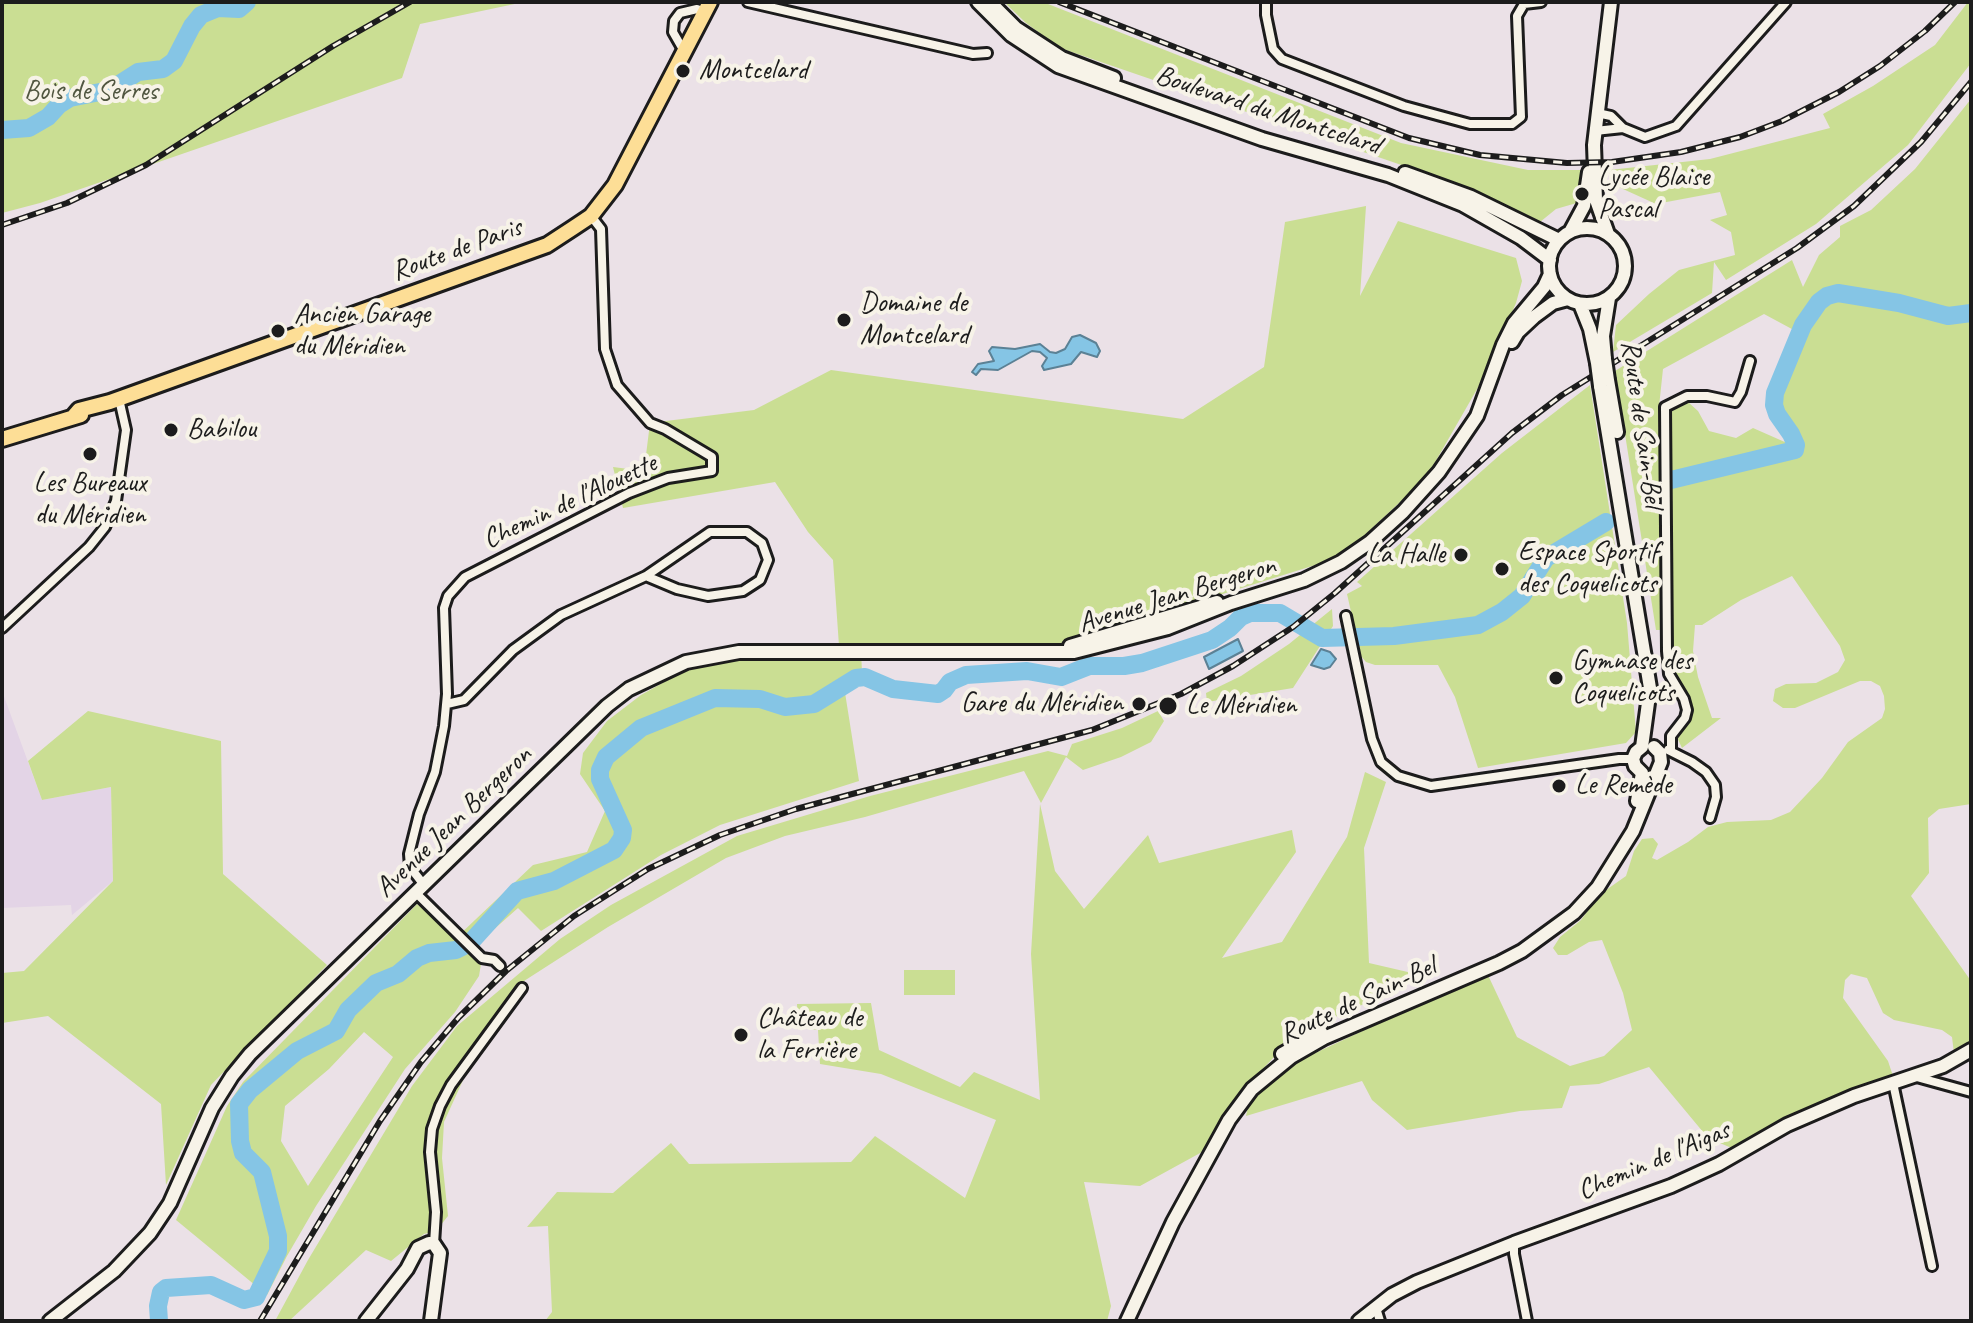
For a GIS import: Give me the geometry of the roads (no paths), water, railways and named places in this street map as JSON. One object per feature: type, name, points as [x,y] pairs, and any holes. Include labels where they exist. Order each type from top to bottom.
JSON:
[{"type":"main road","name":"Boulevard du Montcelard","points":[[978,2],[1011,35],[1058,66],[1262,139],[1388,175],[1463,205],[1521,238],[1550,267]]},
{"type":"main road","name":"Boulevard du Montcelard","points":[[990,2],[1016,28],[1062,58],[1264,131],[1388,167],[1565,236]]},
{"type":"main road","points":[[1565,236],[1589,228],[1608,234],[1619,244],[1626,266],[1623,281],[1609,298],[1595,304],[1574,302],[1557,289],[1550,267],[1565,236],[1584,206],[1611,2]]},
{"type":"main road","name":"Route de Paris","points":[[2,439],[73,417],[79,410],[115,400],[547,245],[591,216],[615,185],[710,6]]},
{"type":"main road","points":[[1594,145],[1596,200],[1608,234]]},
{"type":"main road","name":"Avenue Jean Bergeron","points":[[50,1321],[122,1264],[150,1233],[170,1203],[212,1108],[250,1054],[607,706],[629,689],[686,662],[739,652],[1051,651],[1166,619],[1306,574],[1316,574],[1341,562],[1370,542],[1425,489],[1470,430],[1503,345],[1514,323],[1544,287],[1550,267]]},
{"type":"main road","name":"Route de Sain-Bel","points":[[1601,361],[1609,298]]},
{"type":"main road","name":"Avenue Jean Bergeron","points":[[1496,369],[1518,332],[1553,303],[1574,302]]},
{"type":"main road","name":"Route de Sain-Bel","points":[[1574,302],[1590,329],[1601,361],[1650,688],[1656,749]]},
{"type":"main road","points":[[1656,749],[1661,762],[1649,772],[1635,766],[1633,759],[1636,752],[1656,749]]},
{"type":"main road","name":"Route de Sain-Bel","points":[[1120,1321],[1211,1135],[1222,1116],[1250,1082],[1300,1041],[1500,954],[1546,927],[1571,906],[1607,863],[1622,838],[1649,772]]},
{"type":"main road","name":"Route de Sain-Bel","points":[[1127,1321],[1173,1222],[1229,1120],[1252,1089],[1291,1057],[1324,1038],[1499,963],[1522,951],[1574,913],[1598,887],[1623,851],[1638,819],[1649,772]]},
{"type":"main road","name":"Chemin de l'Aigas","points":[[1359,1321],[1378,1314],[1392,1295],[1417,1282],[1671,1186],[1719,1164],[1787,1125],[1854,1096],[1943,1066],[1971,1050]]},
{"type":"main road","points":[[366,1321],[407,1269],[418,1248],[423,1244],[434,1244],[440,1253],[440,1262],[431,1321]]},
{"type":"street","points":[[748,2],[973,54],[987,53]]},
{"type":"street","points":[[1266,2],[1273,49],[1282,59],[1404,106],[1470,124],[1512,124],[1521,117],[1517,16],[1524,4],[1541,2]]},
{"type":"street","points":[[1597,113],[1611,116],[1623,128],[1645,137],[1676,126],[1786,2]]},
{"type":"street","points":[[686,49],[673,32],[674,21],[680,13],[710,6]]},
{"type":"street","points":[[1595,131],[1623,128]]},
{"type":"street","name":"Chemin de l'Alouette","points":[[420,889],[410,867],[409,854],[419,814],[435,772],[447,704],[444,608],[455,585],[505,554],[629,493],[668,478],[712,471],[712,457],[650,423],[617,385],[605,349],[601,229],[591,216]]},
{"type":"street","points":[[1710,818],[1716,797],[1715,785],[1706,772],[1656,749],[1671,736],[1685,718],[1687,710],[1669,674],[1667,651],[1665,407],[1687,396],[1707,396],[1735,402],[1750,361]]},
{"type":"street","points":[[2,628],[89,547],[105,527],[116,501],[126,430],[115,400]]},
{"type":"street","points":[[447,704],[464,700],[513,650],[561,615],[646,576],[710,532],[747,532],[762,543],[768,560],[760,580],[743,591],[708,596],[677,589],[646,576]]},
{"type":"street","points":[[1346,616],[1372,739],[1381,762],[1398,776],[1431,786],[1633,759]]},
{"type":"street","points":[[420,889],[455,933],[482,958],[494,960],[500,966]]},
{"type":"street","points":[[434,1244],[436,1212],[430,1152],[432,1129],[451,1085],[522,988]]},
{"type":"street","points":[[1913,1076],[1971,1092]]},
{"type":"street","points":[[1893,1083],[1932,1266]]},
{"type":"street","points":[[1514,1243],[1527,1321]]},
{"type":"water","points":[[1080,335],[1096,343],[1100,351],[1097,357],[1081,352],[1071,364],[1044,370],[1042,366],[1047,358],[1040,352],[1032,351],[998,370],[981,369],[976,375],[972,372],[978,364],[994,361],[989,351],[992,347],[1015,349],[1040,344],[1056,353],[1065,349],[1072,337]]},
{"type":"water","points":[[1238,639],[1243,651],[1209,669],[1204,657]]},
{"type":"water","points":[[1321,649],[1330,652],[1336,659],[1324,669],[1311,665]]},
{"type":"waterway","points":[[2,130],[29,128],[70,98],[110,90],[138,72],[163,69],[174,61],[201,15],[218,8],[239,9],[247,2]]},
{"type":"waterway","points":[[1671,480],[1795,450],[1791,434],[1777,414],[1775,393],[1803,325],[1827,296],[1838,293],[1899,303],[1948,316],[1971,313]]},
{"type":"waterway","points":[[159,1321],[158,1306],[161,1292],[166,1288],[211,1285],[244,1300],[256,1297],[278,1251],[278,1236],[262,1172],[243,1153],[240,1141],[239,1104],[250,1090],[297,1051],[336,1031],[348,1010],[376,983],[398,974],[417,958],[429,953],[456,950],[470,943],[517,891],[554,881],[614,850],[623,830],[600,779],[600,770],[606,757],[641,728],[715,698],[760,699],[785,707],[814,704],[856,678],[865,677],[893,689],[938,694],[950,682],[966,675],[1027,671],[1061,677],[1089,666],[1142,663],[1212,640],[1250,613],[1280,613],[1322,638],[1394,636],[1478,625],[1522,596],[1546,558],[1606,522]]},
{"type":"railway","points":[[2,225],[67,203],[146,165],[333,46],[410,2]]},
{"type":"railway","points":[[1059,2],[1409,138],[1480,155],[1567,163],[1612,162],[1681,152],[1740,137],[1782,121],[1839,92],[1880,66],[1925,31],[1955,2]]},
{"type":"railway","points":[[260,1321],[380,1121],[421,1062],[459,1017],[506,971],[574,916],[648,869],[720,835],[796,809],[1092,730],[1181,694],[1233,666],[1293,627],[1335,593],[1512,433],[1562,395],[1797,248],[1854,206],[1921,142],[1971,82]]},
{"type":"place","name":"Montcelard","points":[[683,71]]},
{"type":"place","name":"Lycée Blaise Pascal","points":[[1582,194]]},
{"type":"place","name":"Domaine de Montcelard","points":[[844,320]]},
{"type":"place","name":"Ancien Garage du Méridien","points":[[278,331]]},
{"type":"place","name":"Babilou","points":[[171,430]]},
{"type":"place","name":"Les Bureaux du Méridien","points":[[90,454]]},
{"type":"place","name":"La Halle","points":[[1461,555]]},
{"type":"place","name":"Espace Sportif des Coquelicots","points":[[1502,569]]},
{"type":"place","name":"Gymnase des Coquelicots","points":[[1556,678]]},
{"type":"place","name":"Gare du Méridien","points":[[1139,704]]},
{"type":"place","name":"Le Méridien","points":[[1168,706]]},
{"type":"place","name":"Le Remède","points":[[1559,786]]},
{"type":"place","name":"Château de la Ferrière","points":[[741,1035]]},
{"type":"park label","name":"Bois de Serres","points":[[91,92]]}]
